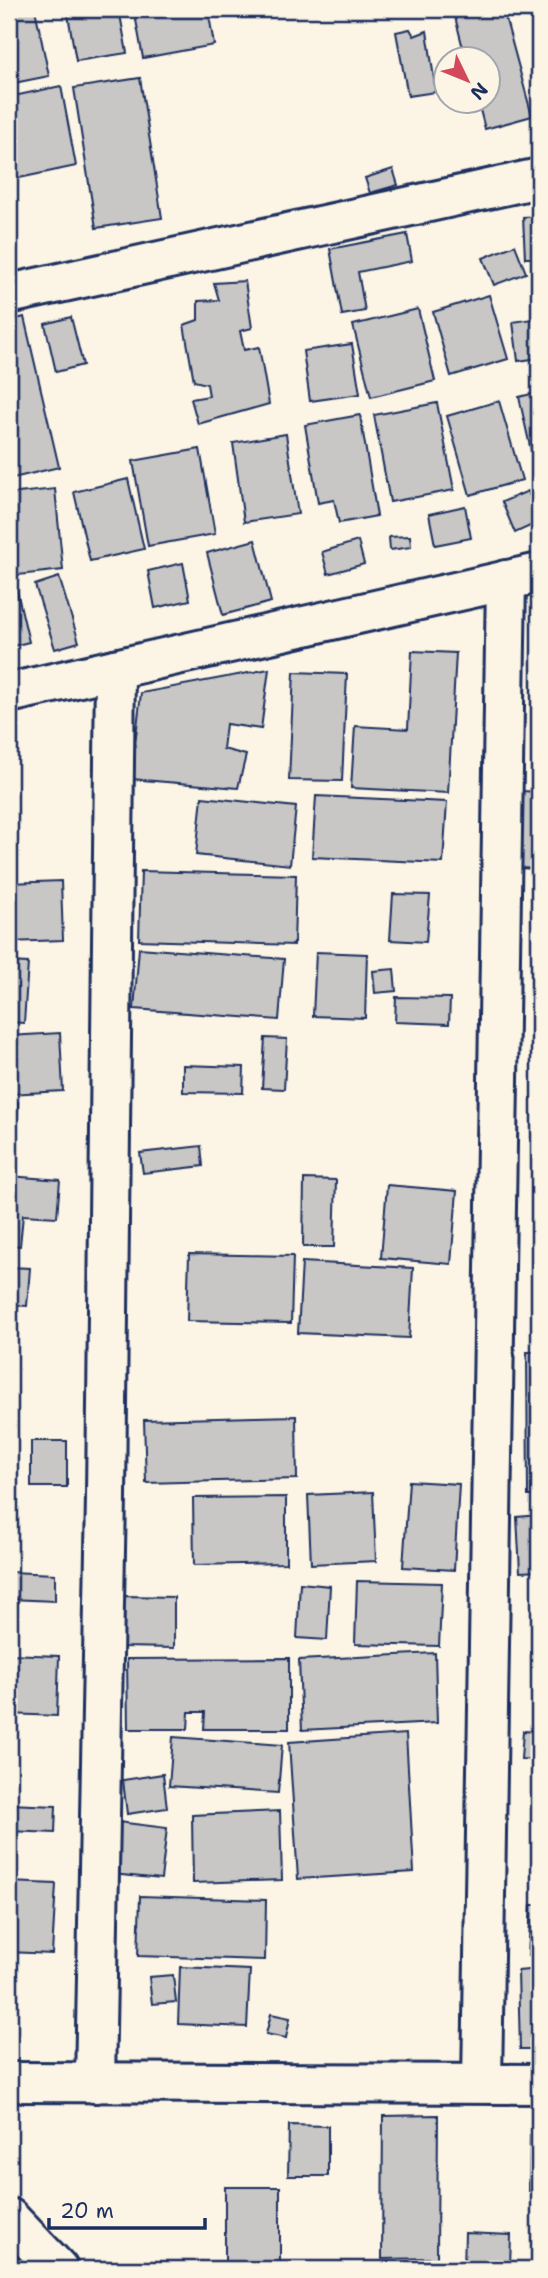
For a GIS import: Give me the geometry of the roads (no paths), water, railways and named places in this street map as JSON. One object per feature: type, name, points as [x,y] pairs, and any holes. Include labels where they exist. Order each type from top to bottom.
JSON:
[{"type":"street","points":[[9,294],[539,178]]},
{"type":"street","points":[[9,693],[523,577],[482,2084]]},
{"type":"street","points":[[95,2083],[106,1497],[115,669]]},
{"type":"street","points":[[9,2082],[539,2084]]},
{"type":"street","points":[[9,2218],[58,2269]]}]
